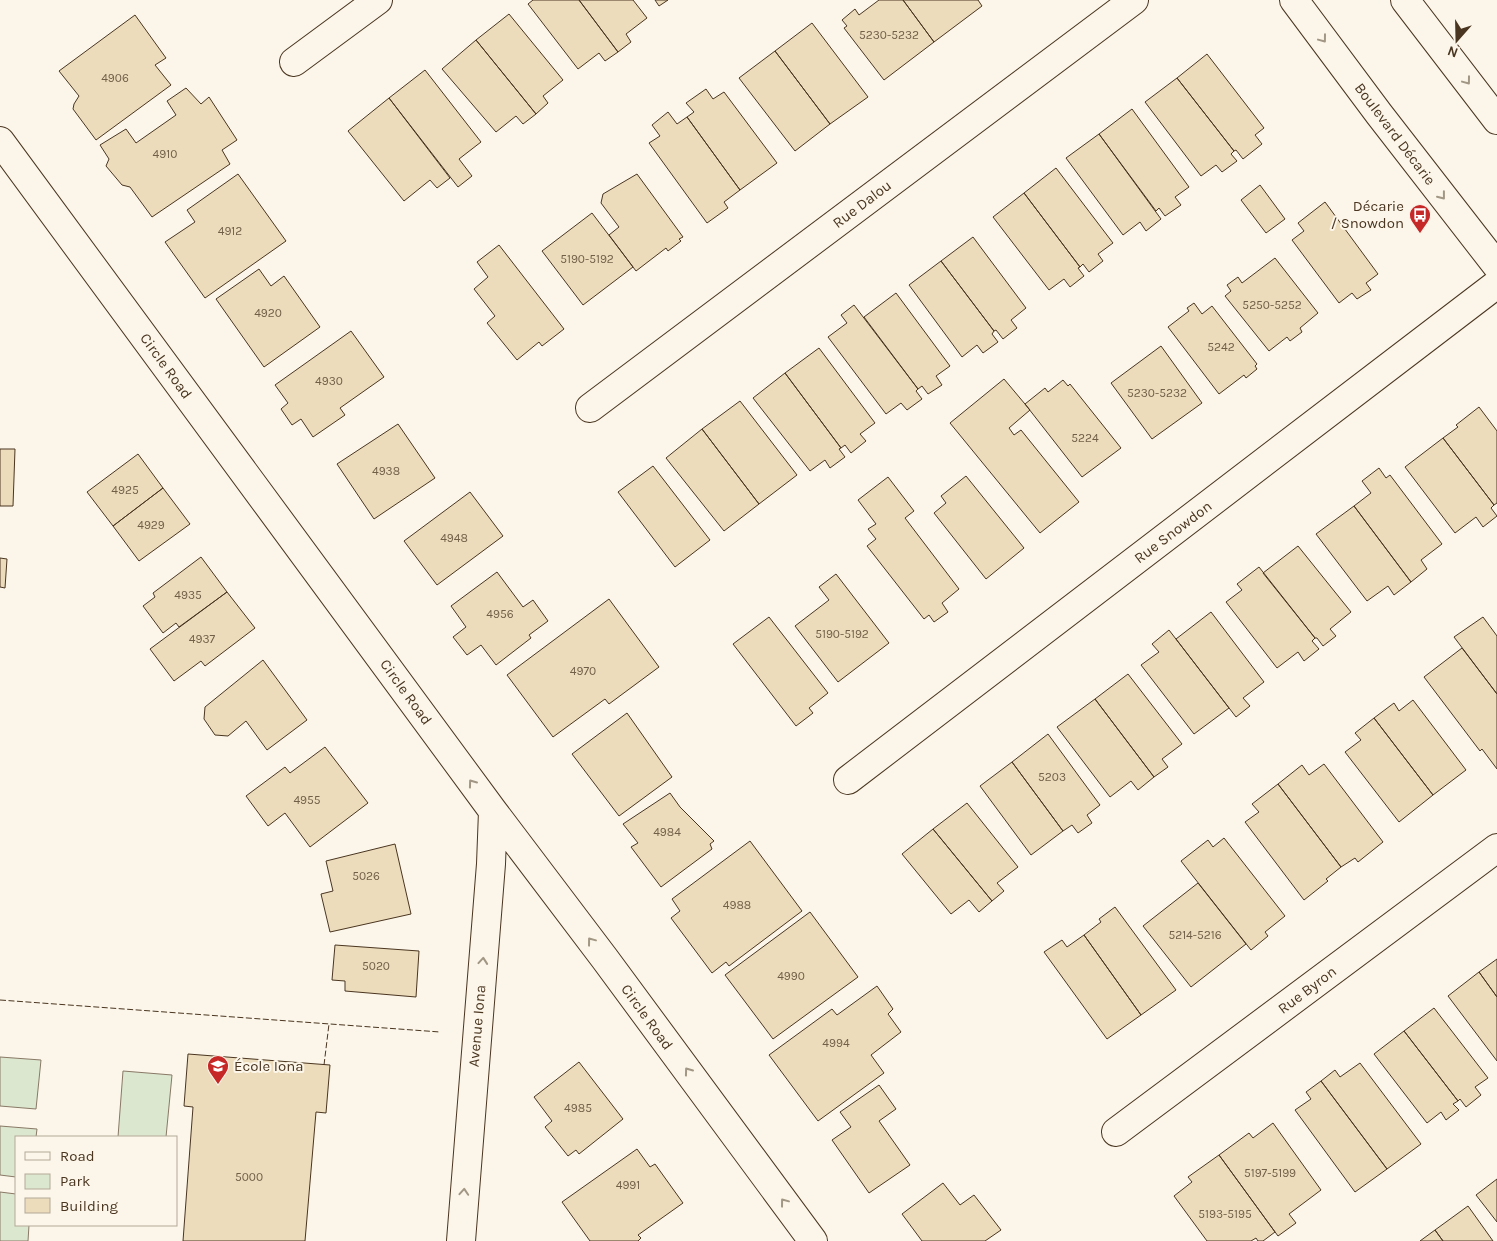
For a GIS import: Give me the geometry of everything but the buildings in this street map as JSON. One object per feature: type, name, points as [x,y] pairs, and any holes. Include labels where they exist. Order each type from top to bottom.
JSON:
[{"type":"main road","points":[[294,62],[378,0]]},
{"type":"main road","name":"Rue Dalou","points":[[590,408],[1134,0]]},
{"type":"main road","name":"Boulevard Décarie","points":[[1294,0],[1379,114],[1497,266]]},
{"type":"main road","points":[[1405,0],[1497,120]]},
{"type":"main road","name":"Circle Road","points":[[0,141],[493,811],[611,967],[813,1241]]},
{"type":"main road","name":"Rue Snowdon","points":[[848,780],[1497,284]]},
{"type":"main road","name":"Avenue Iona","points":[[461,1241],[491,864],[493,811]]},
{"type":"main road","name":"Rue Byron","points":[[1116,1132],[1497,848]]},
{"type":"green space","points":[[0,1057],[41,1060],[36,1109],[0,1106]]},
{"type":"green space","points":[[123,1071],[172,1075],[166,1136],[118,1136]]},
{"type":"green space","points":[[0,1126],[37,1129],[36,1136],[15,1136],[15,1177],[0,1175]]},
{"type":"green space","points":[[0,1192],[15,1194],[15,1226],[29,1226],[28,1241],[0,1241]]},
{"type":"fence","points":[[0,1000],[440,1032]]},
{"type":"fence","points":[[324,1065],[329,1024]]},
{"type":"place","name":"Décarie / Snowdon","points":[[1420,234]]},
{"type":"place","name":"École Iona","points":[[218,1085]]}]
